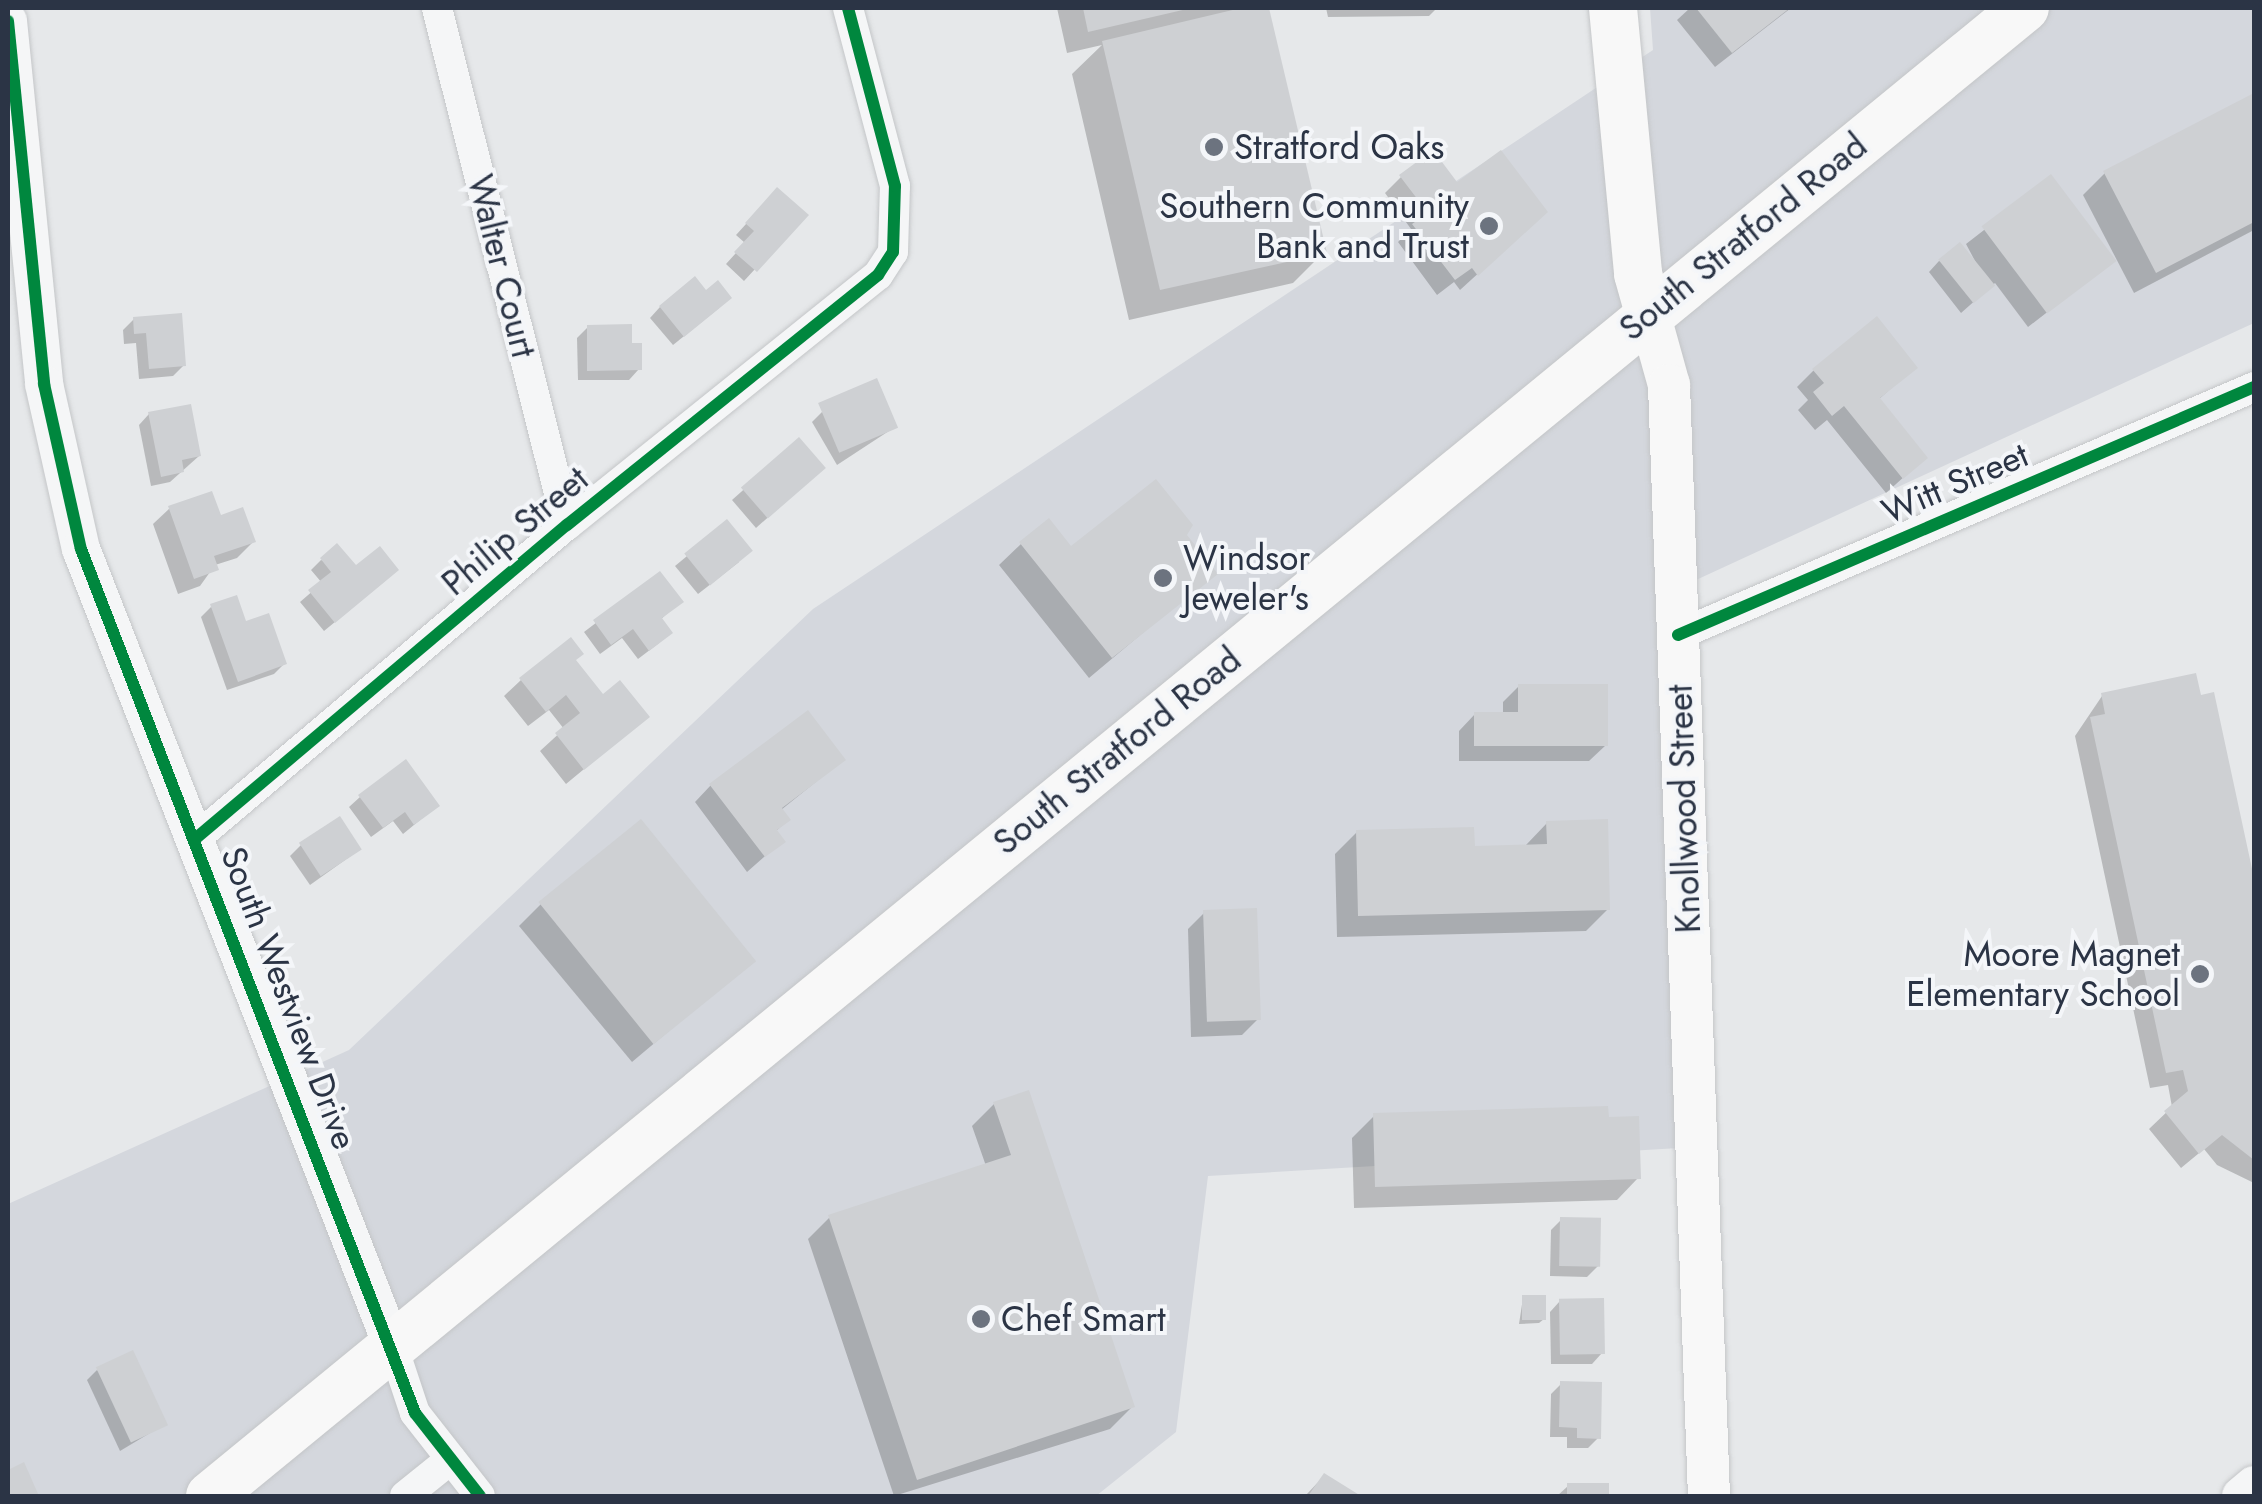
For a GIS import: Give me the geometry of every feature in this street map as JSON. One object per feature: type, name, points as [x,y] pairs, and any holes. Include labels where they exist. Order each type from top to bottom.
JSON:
[{"type":"main road","name":"Knollwood Street","points":[[1613,8],[1638,274],[1669,385],[1709,1496]]},
{"type":"main road","name":"South Stratford Road","points":[[210,1496],[394,1350],[1649,313],[2025,8]]},
{"type":"street","name":"Walter Court","points":[[437,8],[567,525]]},
{"type":"street","name":"Philip Street","points":[[195,839],[567,525],[878,275],[893,252],[894,186],[848,8]]},
{"type":"street","name":"South Westview Drive","points":[[8,22],[44,384],[80,549],[394,1350]]},
{"type":"street","name":"Witt Street","points":[[1678,635],[2254,387]]},
{"type":"street","points":[[394,1350],[415,1414],[480,1496]]},
{"type":"street","points":[[405,1496],[451,1459]]},
{"type":"street","points":[[2241,1496],[2254,1485]]},
{"type":"shaded area","points":[[1650,8],[2254,8],[2254,323],[1657,598],[1679,1148],[1208,1176],[1176,1432],[1096,1496],[8,1496],[8,1204],[349,1050],[813,609],[1653,50]]},
{"type":"building","points":[[1083,8],[1187,8],[1187,9],[1088,32]]},
{"type":"building","name":"Stratford Oaks","points":[[1241,8],[1269,8],[1327,253],[1160,290],[1102,41]]},
{"type":"building","points":[[1696,8],[1790,8],[1732,53]]},
{"type":"building","points":[[2254,93],[2254,222],[2156,273],[2103,171]]},
{"type":"building","points":[[1433,150],[1457,182],[1501,150],[1548,212],[1478,276],[1472,268],[1455,280],[1412,224],[1428,213],[1399,175]]},
{"type":"building","points":[[2051,174],[2117,261],[2047,313],[1982,226]]},
{"type":"building","points":[[777,187],[809,215],[757,272],[734,252],[754,231],[745,223]]},
{"type":"building","points":[[1960,242],[1995,286],[1973,303],[1938,260]]},
{"type":"building","points":[[695,276],[706,290],[718,280],[732,298],[684,337],[659,306]]},
{"type":"building","points":[[182,313],[186,366],[149,369],[146,333],[134,334],[133,317]]},
{"type":"building","points":[[1877,316],[1918,368],[1880,398],[1928,458],[1903,479],[1844,406],[1832,416],[1813,392],[1824,383],[1812,369]]},
{"type":"building","points":[[632,324],[632,343],[642,343],[642,370],[587,371],[587,325]]},
{"type":"building","points":[[877,378],[898,428],[839,453],[818,403]]},
{"type":"building","points":[[191,404],[201,456],[182,460],[184,472],[161,477],[148,412]]},
{"type":"building","points":[[799,437],[826,468],[768,518],[741,488]]},
{"type":"building","points":[[1156,479],[1193,525],[1187,535],[1218,574],[1112,658],[1019,542],[1049,518],[1071,546]]},
{"type":"building","points":[[212,491],[221,515],[243,507],[256,542],[214,556],[219,570],[194,579],[168,506]]},
{"type":"building","points":[[727,519],[753,551],[710,585],[684,554]]},
{"type":"building","points":[[337,543],[356,565],[380,546],[399,570],[335,623],[308,590],[331,572],[320,558]]},
{"type":"building","points":[[660,571],[684,602],[662,618],[673,633],[649,651],[633,629],[611,645],[593,620]]},
{"type":"building","points":[[237,595],[246,621],[269,613],[287,664],[238,682],[210,604]]},
{"type":"building","points":[[571,637],[584,654],[576,660],[603,694],[620,680],[650,717],[584,770],[555,733],[580,713],[566,695],[546,712],[519,678]]},
{"type":"building","name":"Moore Magnet Elementary School","points":[[2196,673],[2201,695],[2214,692],[2254,878],[2254,1160],[2222,1135],[2199,1154],[2164,1111],[2188,1091],[2183,1070],[2166,1073],[2090,717],[2105,714],[2101,693]]},
{"type":"building","points":[[1518,684],[1608,684],[1608,746],[1474,746],[1474,712],[1518,712]]},
{"type":"building","points":[[808,710],[846,760],[782,808],[791,820],[777,830],[786,842],[765,857],[709,784]]},
{"type":"building","points":[[406,759],[440,806],[414,825],[405,812],[383,828],[358,795]]},
{"type":"building","points":[[340,816],[362,850],[321,876],[299,843]]},
{"type":"building","points":[[641,819],[756,961],[654,1044],[538,902]]},
{"type":"building","points":[[1608,819],[1610,910],[1358,916],[1356,830],[1474,827],[1475,846],[1547,844],[1546,821]]},
{"type":"building","points":[[1257,908],[1261,1020],[1207,1022],[1203,910]]},
{"type":"building","points":[[1029,1090],[1135,1407],[917,1480],[828,1215],[1011,1155],[993,1102]]},
{"type":"building","points":[[1608,1106],[1609,1117],[1639,1116],[1641,1179],[1375,1187],[1373,1113]]},
{"type":"building","points":[[1560,1217],[1601,1218],[1600,1267],[1559,1266]]},
{"type":"building","points":[[1522,1295],[1546,1295],[1546,1320],[1522,1320]]},
{"type":"building","points":[[1604,1298],[1605,1354],[1560,1355],[1559,1299]]},
{"type":"building","points":[[133,1350],[168,1425],[131,1443],[96,1367]]},
{"type":"building","points":[[1560,1381],[1602,1382],[1601,1439],[1577,1438],[1577,1428],[1559,1427]]},
{"type":"building","points":[[24,1462],[39,1496],[8,1496],[8,1470]]},
{"type":"building","points":[[1324,1473],[1361,1496],[1308,1496]]},
{"type":"building","points":[[1567,1483],[1609,1483],[1609,1496],[1567,1496]]},
{"type":"cycle path","points":[[195,839],[567,525],[878,275],[893,252],[895,186],[848,8]]},
{"type":"cycle path","points":[[8,21],[44,384],[81,549],[415,1413],[480,1496]]},
{"type":"cycle path","points":[[1678,635],[2254,387]]},
{"type":"place","name":"Stratford Oaks","points":[[1214,147]]},
{"type":"place","name":"Southern Community Bank and Trust","points":[[1489,226]]},
{"type":"place","name":"Windsor Jeweler's","points":[[1163,578]]},
{"type":"place","name":"Moore Magnet Elementary School","points":[[2200,974]]},
{"type":"place","name":"Chef Smart","points":[[981,1319]]}]
